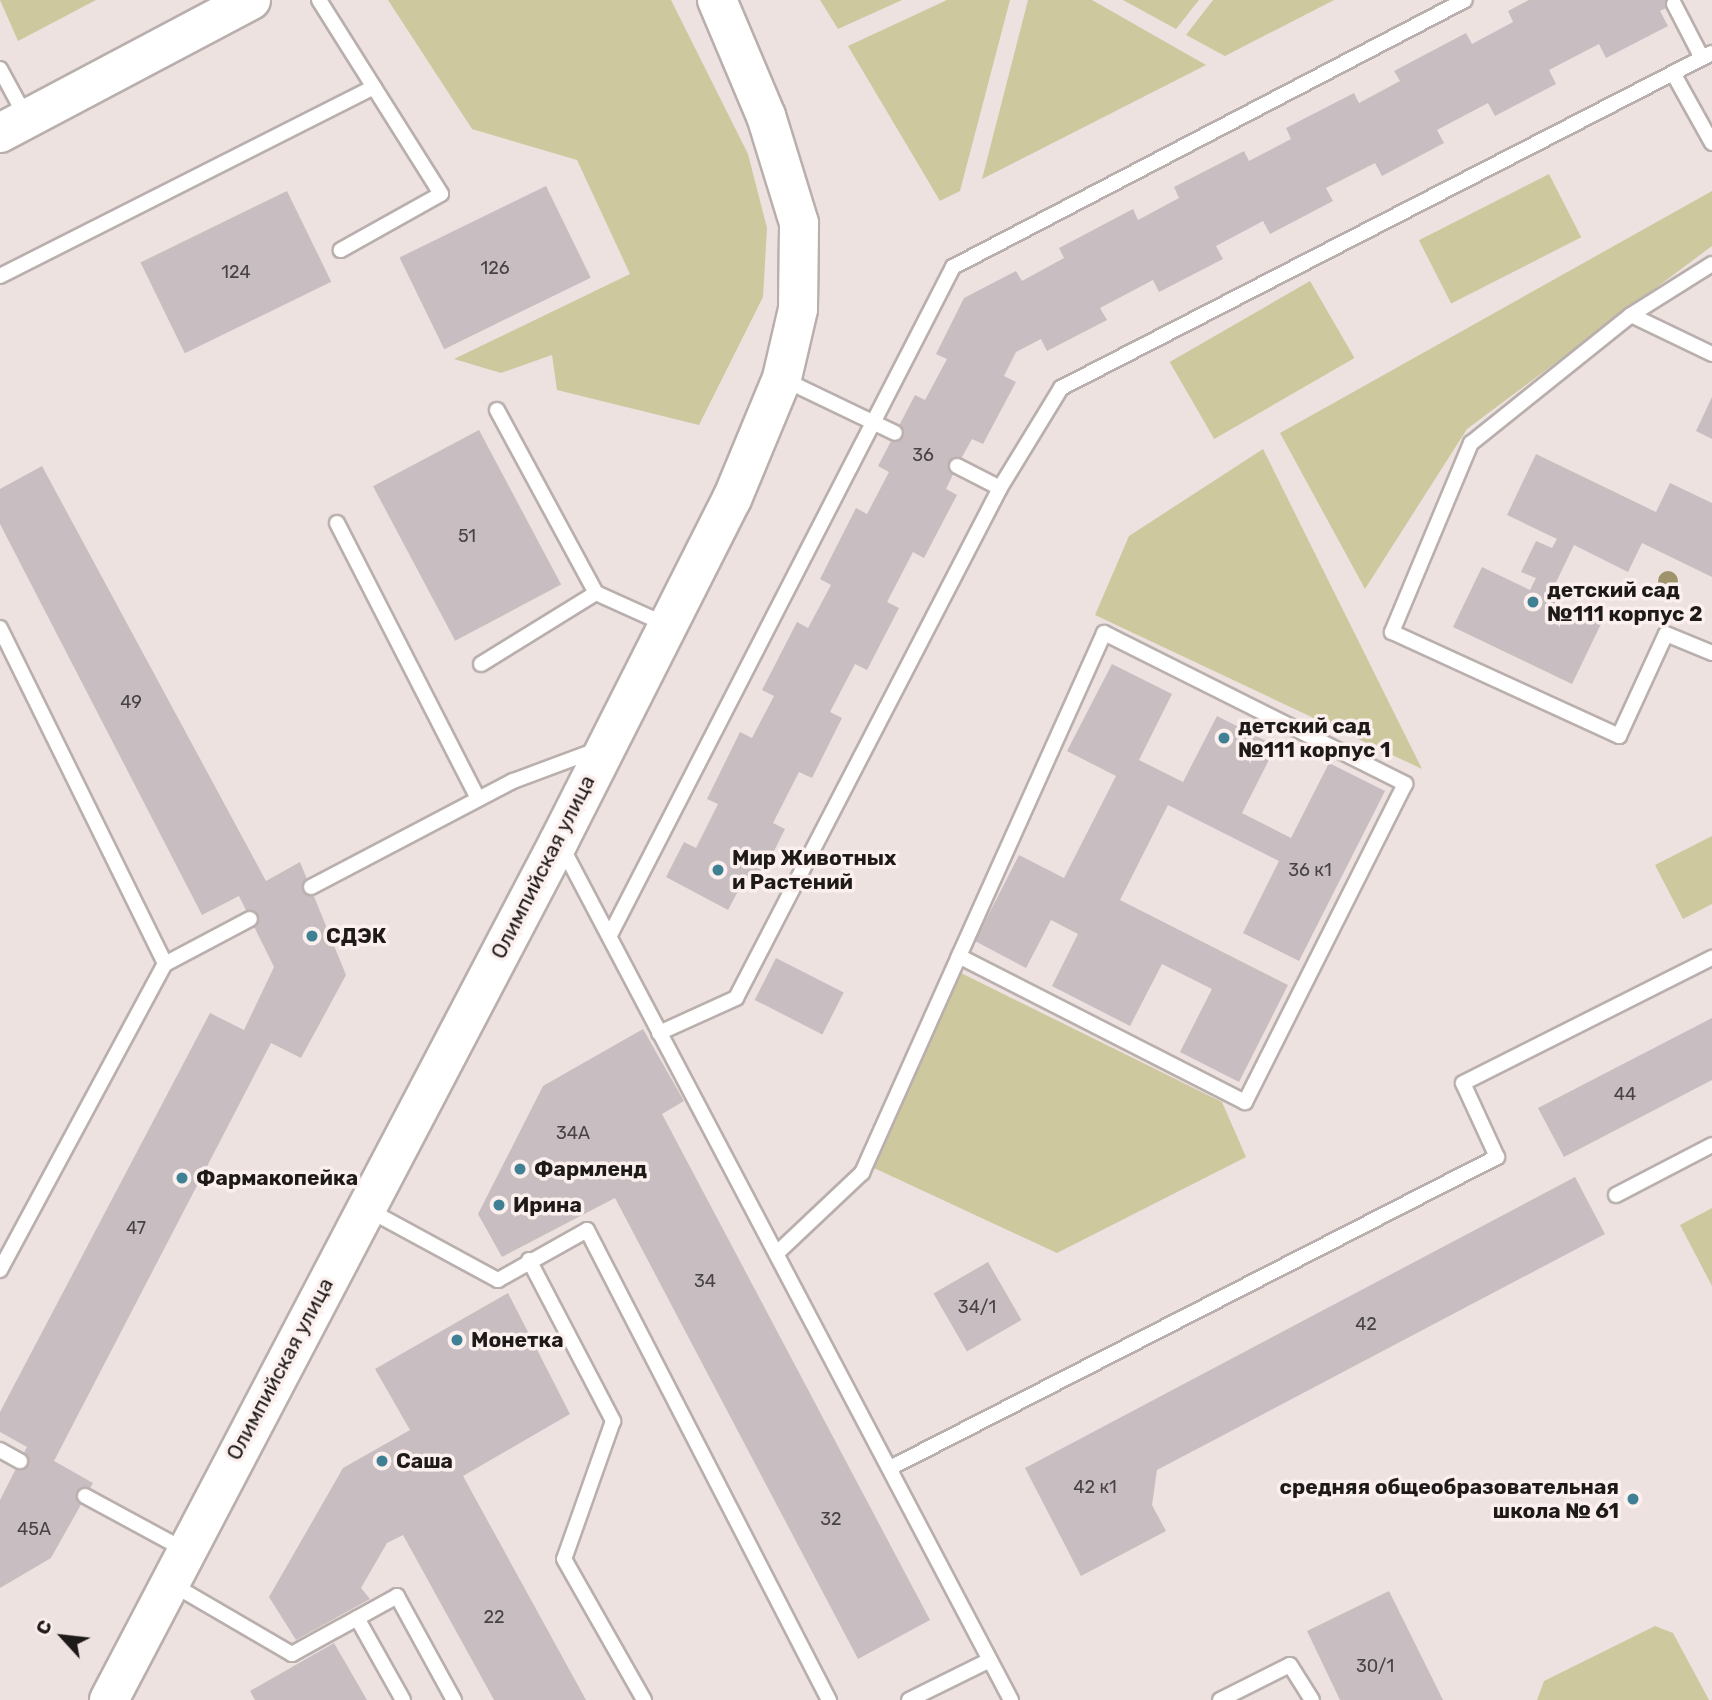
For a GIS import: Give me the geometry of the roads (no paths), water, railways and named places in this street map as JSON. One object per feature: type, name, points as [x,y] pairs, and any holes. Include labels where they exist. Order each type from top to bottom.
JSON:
[{"type":"street","points":[[14,126],[251,0]]},
{"type":"street","name":"Олимпийская улица","points":[[109,1700],[559,841],[603,747],[732,499],[782,378],[798,309],[799,223],[766,116],[717,0]]},
{"type":"lane","points":[[319,0],[442,194],[341,250]]},
{"type":"lane","points":[[611,933],[953,267],[1465,0]]},
{"type":"lane","points":[[659,1032],[736,998],[1000,488],[1061,388],[1707,56],[1674,4]]},
{"type":"lane","points":[[0,69],[14,126]]},
{"type":"lane","points":[[1673,73],[1712,143]]},
{"type":"lane","points":[[0,276],[374,87]]},
{"type":"lane","points":[[1712,264],[1631,315],[1471,443],[1392,632],[1619,736],[1666,634],[1712,653]]},
{"type":"lane","points":[[1631,315],[1712,354]]},
{"type":"lane","points":[[782,378],[895,433]]},
{"type":"lane","points":[[497,410],[596,593],[667,625]]},
{"type":"lane","points":[[957,466],[1000,488]]},
{"type":"lane","points":[[337,523],[478,798]]},
{"type":"lane","points":[[481,664],[596,593]]},
{"type":"lane","points":[[0,628],[165,964]]},
{"type":"lane","points":[[776,1253],[862,1173],[959,956],[1104,634],[1405,784],[1245,1102],[959,956]]},
{"type":"lane","points":[[311,887],[478,798],[603,747]]},
{"type":"lane","points":[[559,841],[611,933],[659,1032],[1012,1700]]},
{"type":"lane","points":[[0,1270],[165,964],[250,919]]},
{"type":"lane","points":[[890,1468],[1497,1157],[1463,1083],[1712,958]]},
{"type":"lane","points":[[1616,1195],[1712,1145]]},
{"type":"lane","points":[[365,1209],[498,1280],[529,1260],[587,1230],[830,1700]]},
{"type":"lane","points":[[529,1260],[613,1421],[564,1559],[645,1700]]},
{"type":"lane","points":[[0,1450],[20,1461]]},
{"type":"lane","points":[[85,1496],[292,1654],[397,1596],[454,1700]]},
{"type":"lane","points":[[357,1618],[403,1700]]},
{"type":"lane","points":[[909,1700],[990,1660]]},
{"type":"lane","points":[[1220,1700],[1290,1665],[1312,1700]]},
{"type":"place","name":"детский сад №111 корпус 2","points":[[1533,602]]},
{"type":"place","name":"детский сад №111 корпус 1","points":[[1224,738]]},
{"type":"place","name":"Мир Животных и Растений","points":[[718,870]]},
{"type":"place","name":"СДЭК","points":[[312,936]]},
{"type":"place","name":"Фармленд","points":[[520,1169]]},
{"type":"place","name":"Фармакопейка","points":[[182,1178]]},
{"type":"place","name":"Ирина","points":[[499,1205]]},
{"type":"place","name":"Монетка","points":[[457,1340]]},
{"type":"place","name":"Саша","points":[[382,1461]]},
{"type":"place","name":"средняя общеобразовательная школа № 61","points":[[1633,1499]]}]
